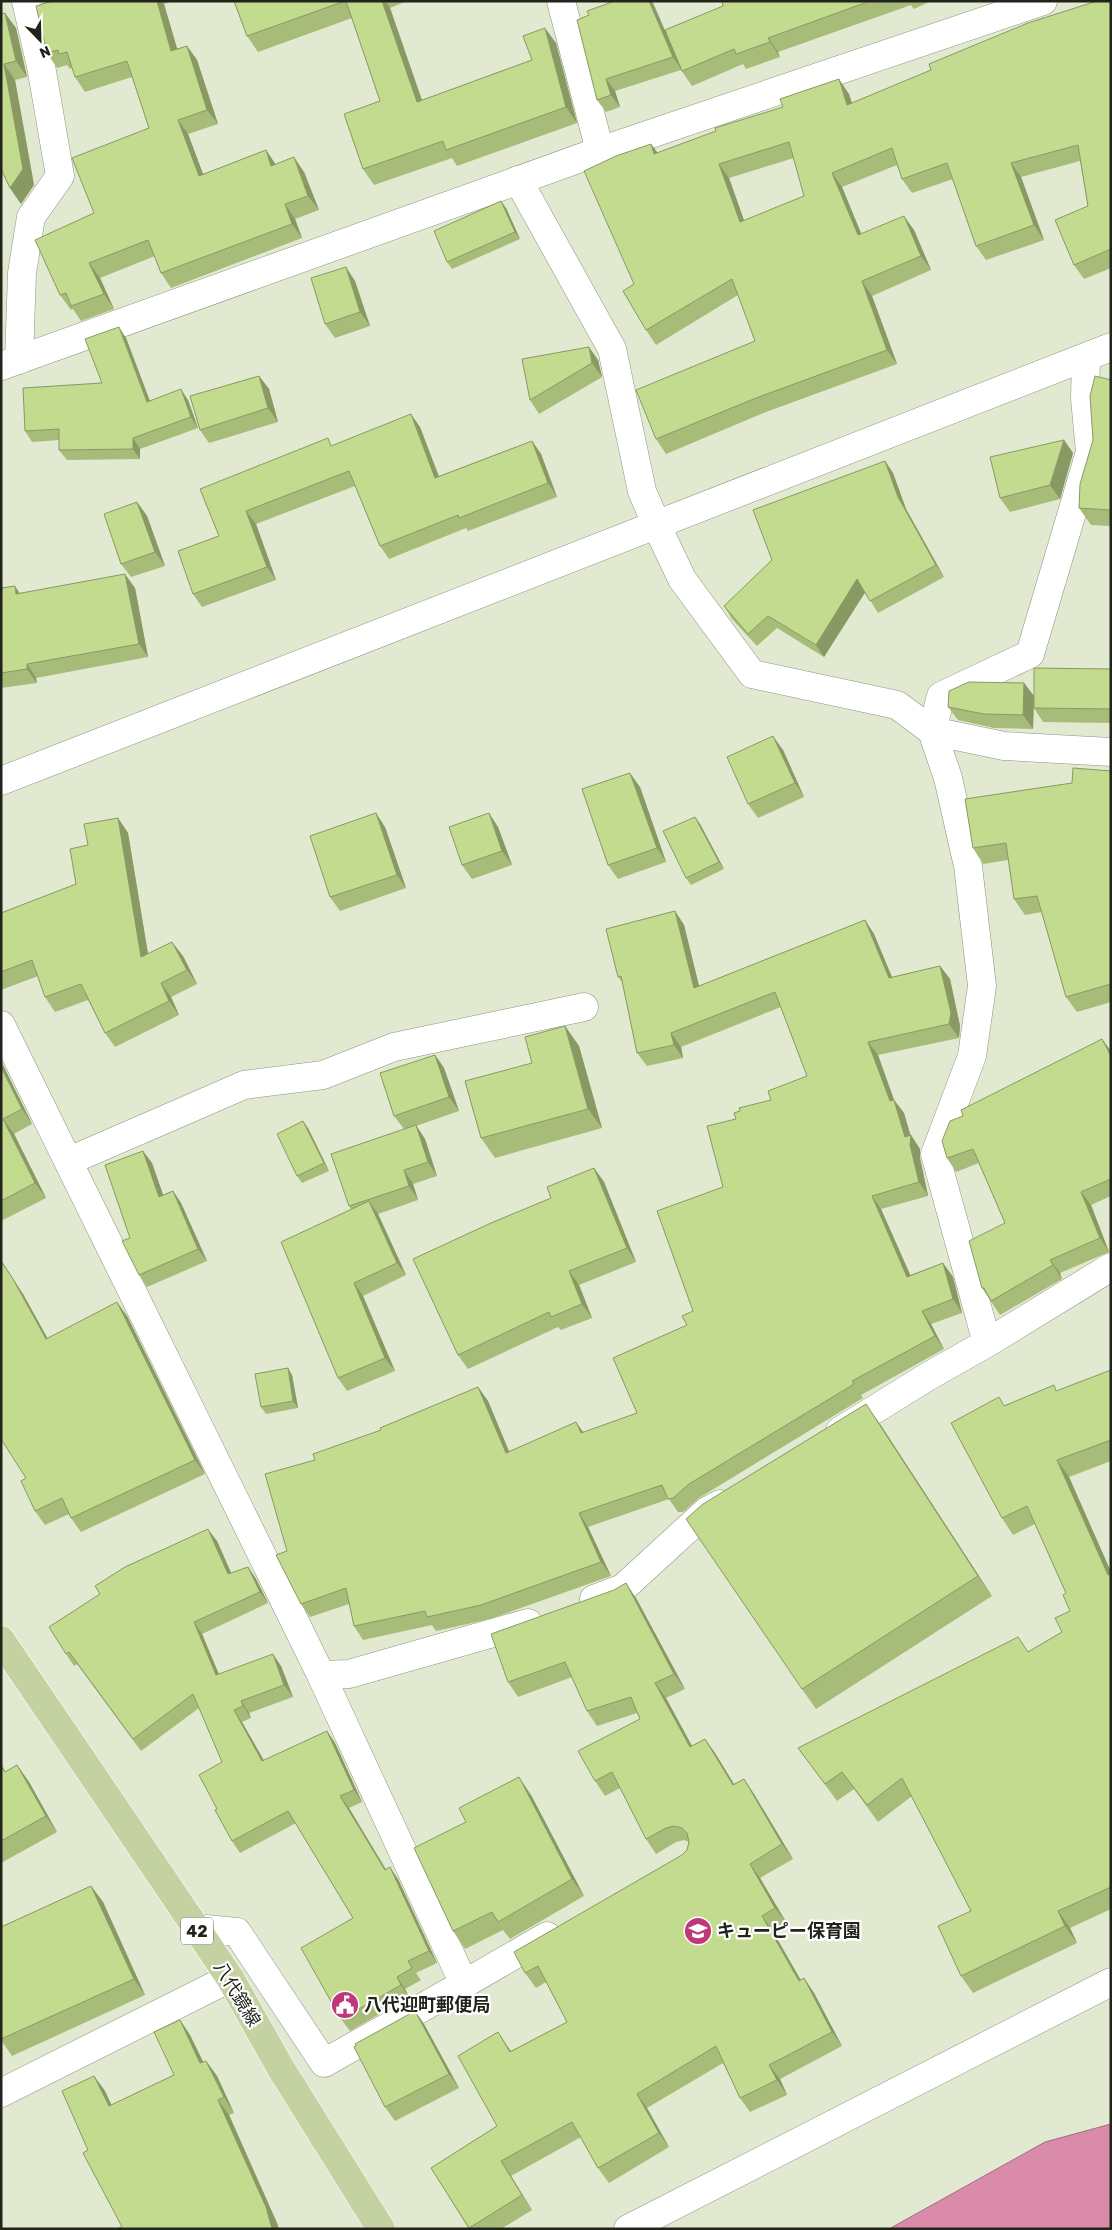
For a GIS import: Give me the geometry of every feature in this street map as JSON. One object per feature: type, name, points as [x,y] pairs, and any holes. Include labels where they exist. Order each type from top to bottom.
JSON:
[{"type":"main road","name":"八代鏡線","points":[[1,1640],[230,1978],[280,2067],[382,2229]]},
{"type":"street","points":[[26,1],[41,66],[60,176],[31,217],[10,363],[600,151],[1043,1]]},
{"type":"street","points":[[561,1],[600,151]]},
{"type":"street","points":[[518,180],[612,349],[642,491],[682,579],[752,674],[897,705],[932,731],[1004,746],[1111,752]]},
{"type":"street","points":[[1,781],[1111,347]]},
{"type":"street","points":[[987,1344],[935,1154],[972,1056],[982,986],[968,866],[948,778],[932,731],[941,696],[1030,654],[1090,452],[1085,399],[1086,357]]},
{"type":"street","points":[[69,1161],[244,1085],[323,1075],[394,1047],[584,1007]]},
{"type":"street","points":[[1,1025],[321,1674],[464,1984]]},
{"type":"street","points":[[817,1444],[927,1377],[987,1344],[1111,1267]]},
{"type":"street","points":[[321,1674],[349,1674],[511,1629],[623,1588],[707,1512],[741,1491]]},
{"type":"street","points":[[195,1928],[237,1932],[324,2063],[566,1925]]},
{"type":"street","points":[[1,2093],[230,1978]]},
{"type":"street","points":[[628,2229],[1111,1982]]},
{"type":"shaded area","points":[[1111,2124],[1111,2229],[889,2229],[1045,2142]]},
{"type":"building","points":[[53,1],[157,1],[171,51],[187,46],[207,110],[178,120],[199,176],[266,150],[271,166],[294,157],[308,196],[285,204],[292,224],[161,273],[148,240],[89,263],[104,294],[71,306],[66,293],[60,295],[35,240],[94,213],[72,158],[149,128],[127,61],[75,77],[67,52],[59,54],[58,50],[47,53],[36,6]]},
{"type":"building","points":[[234,1],[345,1],[247,36]]},
{"type":"building","points":[[346,1],[382,1],[417,102],[532,60],[523,36],[545,28],[566,107],[446,150],[443,141],[363,169],[344,114],[380,101]]},
{"type":"building","points":[[615,1],[649,1],[673,57],[606,79],[611,95],[597,100],[577,20],[589,15],[587,11]]},
{"type":"building","points":[[722,1],[870,1],[768,38],[770,42],[736,54],[734,49],[682,71],[665,30],[723,6]]},
{"type":"building","points":[[1097,1],[1111,1],[1111,249],[1074,265],[1055,220],[1088,206],[1078,145],[1011,163],[1034,225],[976,246],[947,163],[902,179],[892,148],[832,173],[858,235],[904,216],[921,256],[862,281],[887,350],[756,398],[656,439],[636,390],[755,341],[732,279],[646,330],[623,291],[634,284],[584,171],[616,156],[651,144],[654,154],[716,131],[715,128],[783,107],[780,99],[839,79],[847,105],[931,70],[929,64],[1028,23]],"holes":[[[789,142],[804,196],[740,222],[719,164]]]},
{"type":"building","points":[[5,13],[16,61],[4,64],[23,169],[10,188],[1,169],[1,14]]},
{"type":"building","points":[[501,201],[515,232],[447,262],[434,231]]},
{"type":"building","points":[[346,267],[360,312],[325,324],[311,278]]},
{"type":"building","points":[[119,327],[147,402],[181,389],[191,417],[133,438],[133,449],[59,450],[59,429],[25,431],[23,388],[102,383],[85,339]]},
{"type":"building","points":[[589,347],[592,363],[530,400],[522,359]]},
{"type":"building","points":[[259,376],[268,408],[200,430],[190,396]]},
{"type":"building","points":[[1095,376],[1111,380],[1111,510],[1079,508],[1080,484],[1093,440],[1090,396]]},
{"type":"building","points":[[411,414],[435,478],[532,441],[548,483],[459,518],[458,515],[380,546],[349,471],[246,511],[267,567],[193,594],[178,551],[219,536],[200,489],[328,438],[331,446]]},
{"type":"building","points":[[1064,440],[1050,485],[1000,498],[990,457]]},
{"type":"building","points":[[885,461],[898,497],[936,565],[870,601],[857,579],[816,645],[768,616],[748,634],[724,606],[772,560],[753,510]]},
{"type":"building","points":[[137,502],[155,552],[121,564],[104,514]]},
{"type":"building","points":[[125,574],[139,644],[27,664],[27,669],[1,673],[1,588],[15,586],[16,594]]},
{"type":"building","points":[[1034,668],[1111,669],[1111,709],[1034,708]]},
{"type":"building","points":[[969,682],[1024,683],[1023,715],[984,714],[948,707],[949,691]]},
{"type":"building","points":[[773,736],[795,783],[748,804],[727,757]]},
{"type":"building","points":[[1073,768],[1111,771],[1111,984],[1066,997],[1037,896],[1014,899],[1006,843],[973,848],[965,799],[1072,783]]},
{"type":"building","points":[[630,773],[657,848],[608,865],[582,789]]},
{"type":"building","points":[[376,813],[397,875],[330,897],[310,836]]},
{"type":"building","points":[[489,813],[502,851],[462,865],[449,827]]},
{"type":"building","points":[[695,817],[719,862],[686,878],[663,831]]},
{"type":"building","points":[[118,818],[141,957],[172,942],[187,970],[161,983],[169,1001],[105,1033],[81,984],[45,997],[32,960],[1,972],[1,913],[76,884],[70,849],[88,845],[84,824]]},
{"type":"building","points":[[675,911],[694,988],[865,920],[889,978],[940,966],[951,1013],[949,1024],[868,1042],[890,1101],[894,1100],[905,1137],[911,1135],[910,1145],[919,1182],[872,1196],[907,1277],[943,1263],[953,1299],[922,1311],[935,1336],[852,1381],[854,1384],[689,1484],[673,1498],[668,1499],[662,1485],[579,1513],[601,1562],[481,1605],[427,1617],[425,1611],[354,1626],[346,1588],[301,1604],[276,1555],[287,1551],[265,1474],[315,1460],[313,1454],[381,1430],[380,1428],[478,1387],[506,1453],[576,1422],[581,1433],[637,1413],[613,1358],[687,1325],[682,1316],[693,1311],[657,1211],[723,1187],[707,1126],[736,1119],[734,1113],[740,1111],[739,1108],[771,1100],[768,1091],[807,1076],[775,992],[671,1033],[674,1045],[637,1053],[621,976],[618,977],[606,929]]},
{"type":"building","points":[[565,1026],[588,1109],[481,1138],[465,1081],[532,1063],[525,1037]]},
{"type":"building","points":[[1102,1039],[1111,1056],[1111,1179],[1081,1192],[1100,1238],[1050,1260],[1053,1265],[991,1301],[984,1288],[982,1288],[969,1241],[1005,1223],[973,1149],[947,1158],[942,1141],[950,1121],[963,1116],[961,1110]]},
{"type":"building","points":[[435,1055],[449,1097],[394,1116],[380,1073]]},
{"type":"building","points":[[1,1067],[22,1109],[3,1119],[35,1183],[1,1201]]},
{"type":"building","points":[[303,1121],[324,1163],[297,1176],[277,1134]]},
{"type":"building","points":[[416,1125],[428,1162],[404,1170],[409,1186],[349,1206],[331,1154]]},
{"type":"building","points":[[143,1151],[159,1197],[173,1191],[198,1249],[139,1275],[122,1241],[130,1238],[105,1165]]},
{"type":"building","points":[[594,1168],[627,1248],[569,1271],[582,1304],[551,1317],[549,1312],[458,1355],[413,1259],[551,1198],[547,1187]]},
{"type":"building","points":[[369,1201],[397,1263],[354,1283],[385,1358],[338,1378],[281,1242]]},
{"type":"building","points":[[1,1261],[46,1339],[117,1302],[195,1460],[71,1518],[62,1498],[35,1511],[21,1481],[26,1478],[1,1439]]},
{"type":"building","points":[[288,1368],[293,1401],[261,1407],[255,1374]]},
{"type":"building","points":[[1111,1370],[1111,1440],[1057,1460],[1108,1575],[1111,1574],[1111,1887],[1058,1911],[1065,1926],[961,1976],[938,1926],[971,1911],[902,1778],[867,1805],[842,1772],[825,1784],[798,1748],[1018,1637],[1028,1652],[1062,1632],[1055,1618],[1070,1611],[1063,1595],[1066,1593],[1027,1506],[1002,1518],[951,1423],[999,1397],[1004,1406],[1054,1385],[1056,1391]]},
{"type":"building","points":[[866,1404],[978,1576],[802,1689],[686,1519],[703,1504]]},
{"type":"building","points":[[208,1529],[228,1574],[248,1567],[260,1592],[194,1622],[216,1675],[273,1654],[284,1685],[241,1701],[243,1706],[234,1710],[262,1761],[327,1731],[354,1790],[340,1796],[385,1870],[390,1867],[429,1951],[408,1961],[412,1968],[397,1977],[401,1985],[341,2019],[301,1948],[353,1918],[288,1811],[232,1841],[199,1775],[222,1762],[193,1694],[133,1739],[69,1652],[66,1654],[49,1627],[100,1594],[95,1586],[125,1567]]},
{"type":"building","points":[[626,1583],[674,1674],[655,1683],[690,1747],[705,1739],[733,1785],[744,1779],[782,1844],[750,1864],[775,1908],[762,1916],[799,1981],[804,1978],[832,2032],[769,2065],[777,2080],[740,2098],[716,2046],[637,2094],[659,2133],[598,2168],[572,2122],[501,2161],[522,2195],[469,2228],[431,2168],[497,2126],[458,2056],[498,2032],[510,2052],[567,2022],[538,1966],[525,1973],[514,1952],[682,1855],[687,1850],[689,1842],[687,1833],[682,1828],[674,1826],[666,1828],[646,1839],[612,1772],[595,1781],[578,1751],[640,1719],[631,1697],[587,1711],[565,1662],[508,1682],[491,1634],[614,1590]]},
{"type":"building","points":[[17,1765],[46,1816],[1,1841],[1,1766],[5,1772]]},
{"type":"building","points":[[519,1777],[572,1879],[498,1922],[492,1912],[453,1931],[414,1848],[466,1822],[459,1808]]},
{"type":"building","points":[[91,1886],[134,1979],[1,2039],[1,1927]]},
{"type":"building","points":[[415,2011],[449,2074],[385,2107],[354,2047],[356,2046],[355,2044]]},
{"type":"building","points":[[180,2020],[200,2063],[206,2061],[224,2097],[218,2100],[266,2207],[272,2229],[116,2229],[122,2227],[83,2153],[88,2150],[62,2091],[94,2076],[109,2106],[174,2075],[154,2032]]},
{"type":"place","name":"キューピー保育園","points":[[698,1931]]},
{"type":"place","name":"八代迎町郵便局","points":[[345,2005]]}]
